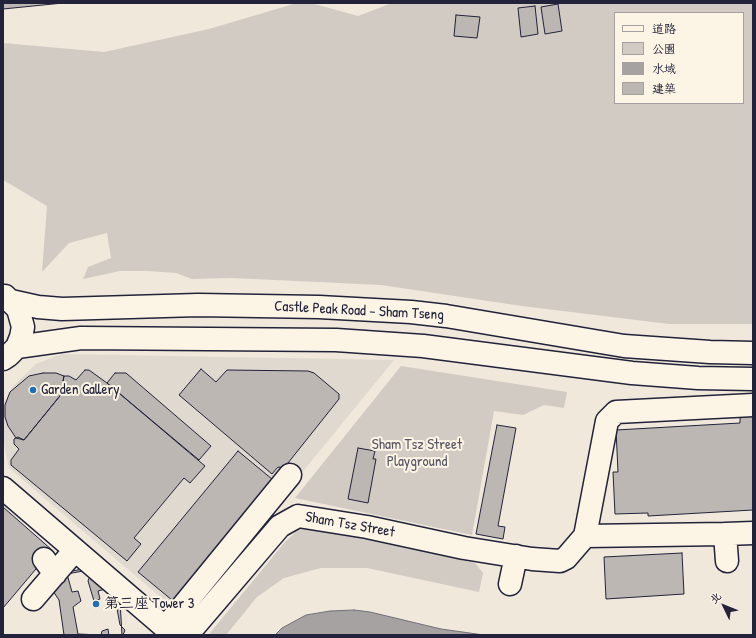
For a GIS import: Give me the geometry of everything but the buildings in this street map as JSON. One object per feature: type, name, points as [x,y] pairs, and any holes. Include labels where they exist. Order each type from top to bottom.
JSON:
[{"type":"main road","name":"Castle Peak Road – Sham Tseng","points":[[7,298],[38,307],[62,309],[198,305],[320,307],[397,311],[446,316],[624,346],[702,352],[753,353]]},
{"type":"main road","points":[[7,298],[18,309],[22,319],[21,338],[10,353]]},
{"type":"main road","name":"Castle Peak Road – Sham Tseng","points":[[10,353],[81,338],[336,340],[423,346],[632,373],[698,378],[753,379]]},
{"type":"main road","points":[[753,405],[616,412],[607,421],[585,536],[753,533]]},
{"type":"main road","points":[[3,488],[169,631],[290,475]]},
{"type":"main road","name":"Sham Tsz Street","points":[[187,635],[280,526],[298,516],[367,527],[464,548],[532,559],[563,560],[585,536]]},
{"type":"main road","points":[[725,534],[727,561]]},
{"type":"main road","points":[[33,599],[50,567],[75,550]]},
{"type":"main road","points":[[510,584],[516,556]]},
{"type":"shaded area","points":[[62,354],[394,360],[184,617],[9,468],[3,440],[3,405],[12,387],[36,364]]},
{"type":"green space","points":[[297,3],[311,3],[358,16],[392,3],[753,3],[753,324],[669,324],[522,306],[381,285],[232,278],[192,279],[176,273],[148,271],[120,271],[83,279],[88,267],[111,258],[107,233],[69,243],[42,272],[47,206],[3,180],[3,43],[104,52],[209,29]]},
{"type":"green space","name":"Sham Tsz Street Playground","points":[[401,366],[567,392],[564,408],[544,405],[523,415],[494,411],[472,535],[295,498]]},
{"type":"green space","points":[[308,527],[475,563],[483,573],[479,592],[367,568],[321,568],[284,578],[257,597],[226,635],[213,635],[210,633],[285,542],[297,531]]},
{"type":"water","points":[[354,610],[370,612],[441,629],[484,635],[275,635],[282,628],[306,615],[330,611]]},
{"type":"place","name":"Garden Gallery","points":[[33,390]]},
{"type":"place","name":"第三座 Tower 3","points":[[96,604]]}]
